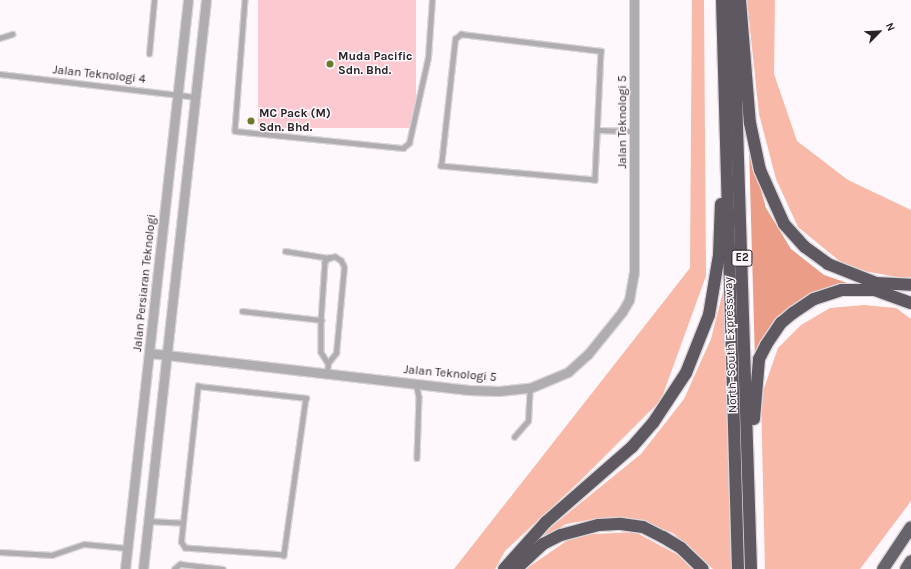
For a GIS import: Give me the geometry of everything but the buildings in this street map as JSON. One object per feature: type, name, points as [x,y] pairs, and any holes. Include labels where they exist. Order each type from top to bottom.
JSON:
[{"type":"highway","name":"North–South Expressway","points":[[722,0],[738,569]]},
{"type":"highway","name":"North–South Expressway","points":[[732,0],[751,569]]},
{"type":"highway","points":[[740,0],[752,131],[760,170],[784,224],[805,247],[828,264],[876,283],[911,285]]},
{"type":"highway","points":[[504,569],[546,522],[632,447],[653,423],[686,373],[709,316],[719,255],[722,178],[726,137]]},
{"type":"highway","points":[[750,516],[756,374],[766,344],[781,323],[814,299],[842,290],[875,290],[911,303]]},
{"type":"highway","points":[[516,569],[542,544],[561,535],[599,525],[621,524],[643,527],[663,537],[681,548],[703,569]]},
{"type":"highway","points":[[883,569],[911,527]]},
{"type":"highway","points":[[906,569],[911,561]]},
{"type":"street","name":"Jalan Persiaran Teknologi","points":[[125,569],[126,548],[188,0]]},
{"type":"street","points":[[143,569],[206,0]]},
{"type":"street","name":"Jalan Teknologi 5","points":[[149,353],[328,368],[416,383],[499,391],[530,388],[557,378],[577,364],[616,322],[629,300],[634,272],[636,131],[634,0]]},
{"type":"lane","points":[[149,54],[154,0]]},
{"type":"lane","points":[[245,0],[235,131],[403,148],[409,143],[428,57],[432,0]]},
{"type":"lane","points":[[0,38],[12,34]]},
{"type":"lane","points":[[461,34],[599,50],[602,56],[598,130],[597,176],[593,181],[443,168],[440,162],[455,37],[461,34]]},
{"type":"lane","name":"Jalan Teknologi 4","points":[[0,74],[196,97]]},
{"type":"lane","points":[[598,130],[636,131]]},
{"type":"lane","points":[[285,251],[341,260],[344,267],[336,353],[328,368]]},
{"type":"lane","points":[[328,368],[321,352],[321,320],[325,262],[329,258]]},
{"type":"lane","points":[[242,311],[321,320]]},
{"type":"lane","points":[[416,383],[419,397],[417,458]]},
{"type":"lane","points":[[198,386],[306,398],[284,555],[184,548],[181,542],[183,523],[198,386]]},
{"type":"lane","points":[[514,437],[528,421],[530,388]]},
{"type":"lane","points":[[148,521],[183,523]]},
{"type":"lane","points":[[0,552],[52,556],[84,544],[126,548]]},
{"type":"lane","points":[[174,569],[180,564],[223,569]]},
{"type":"shaded area","points":[[692,0],[704,0],[706,276],[661,400],[580,481],[505,551],[495,569],[454,569],[690,268]]},
{"type":"shaded area","points":[[747,0],[775,0],[774,74],[797,141],[848,180],[911,210],[911,277],[902,278],[848,268],[798,227],[776,179],[759,114]]},
{"type":"shaded area","points":[[749,147],[766,208],[791,249],[824,275],[859,287],[815,295],[790,307],[772,328],[755,361]]},
{"type":"shaded area","points":[[724,288],[733,569],[713,569],[673,533],[637,520],[600,518],[566,524],[535,543],[535,540],[641,454],[684,399],[711,339]]},
{"type":"shaded area","points":[[864,305],[896,308],[911,319],[911,501],[860,569],[765,569],[761,397],[778,348],[801,325],[830,308]]},
{"type":"shaded area","points":[[635,532],[678,555],[692,569],[526,569],[575,535]]},
{"type":"place","name":"Muda Pacific Sdn. Bhd.","points":[[330,64]]},
{"type":"place","name":"MC Pack (M) Sdn. Bhd.","points":[[251,121]]}]
